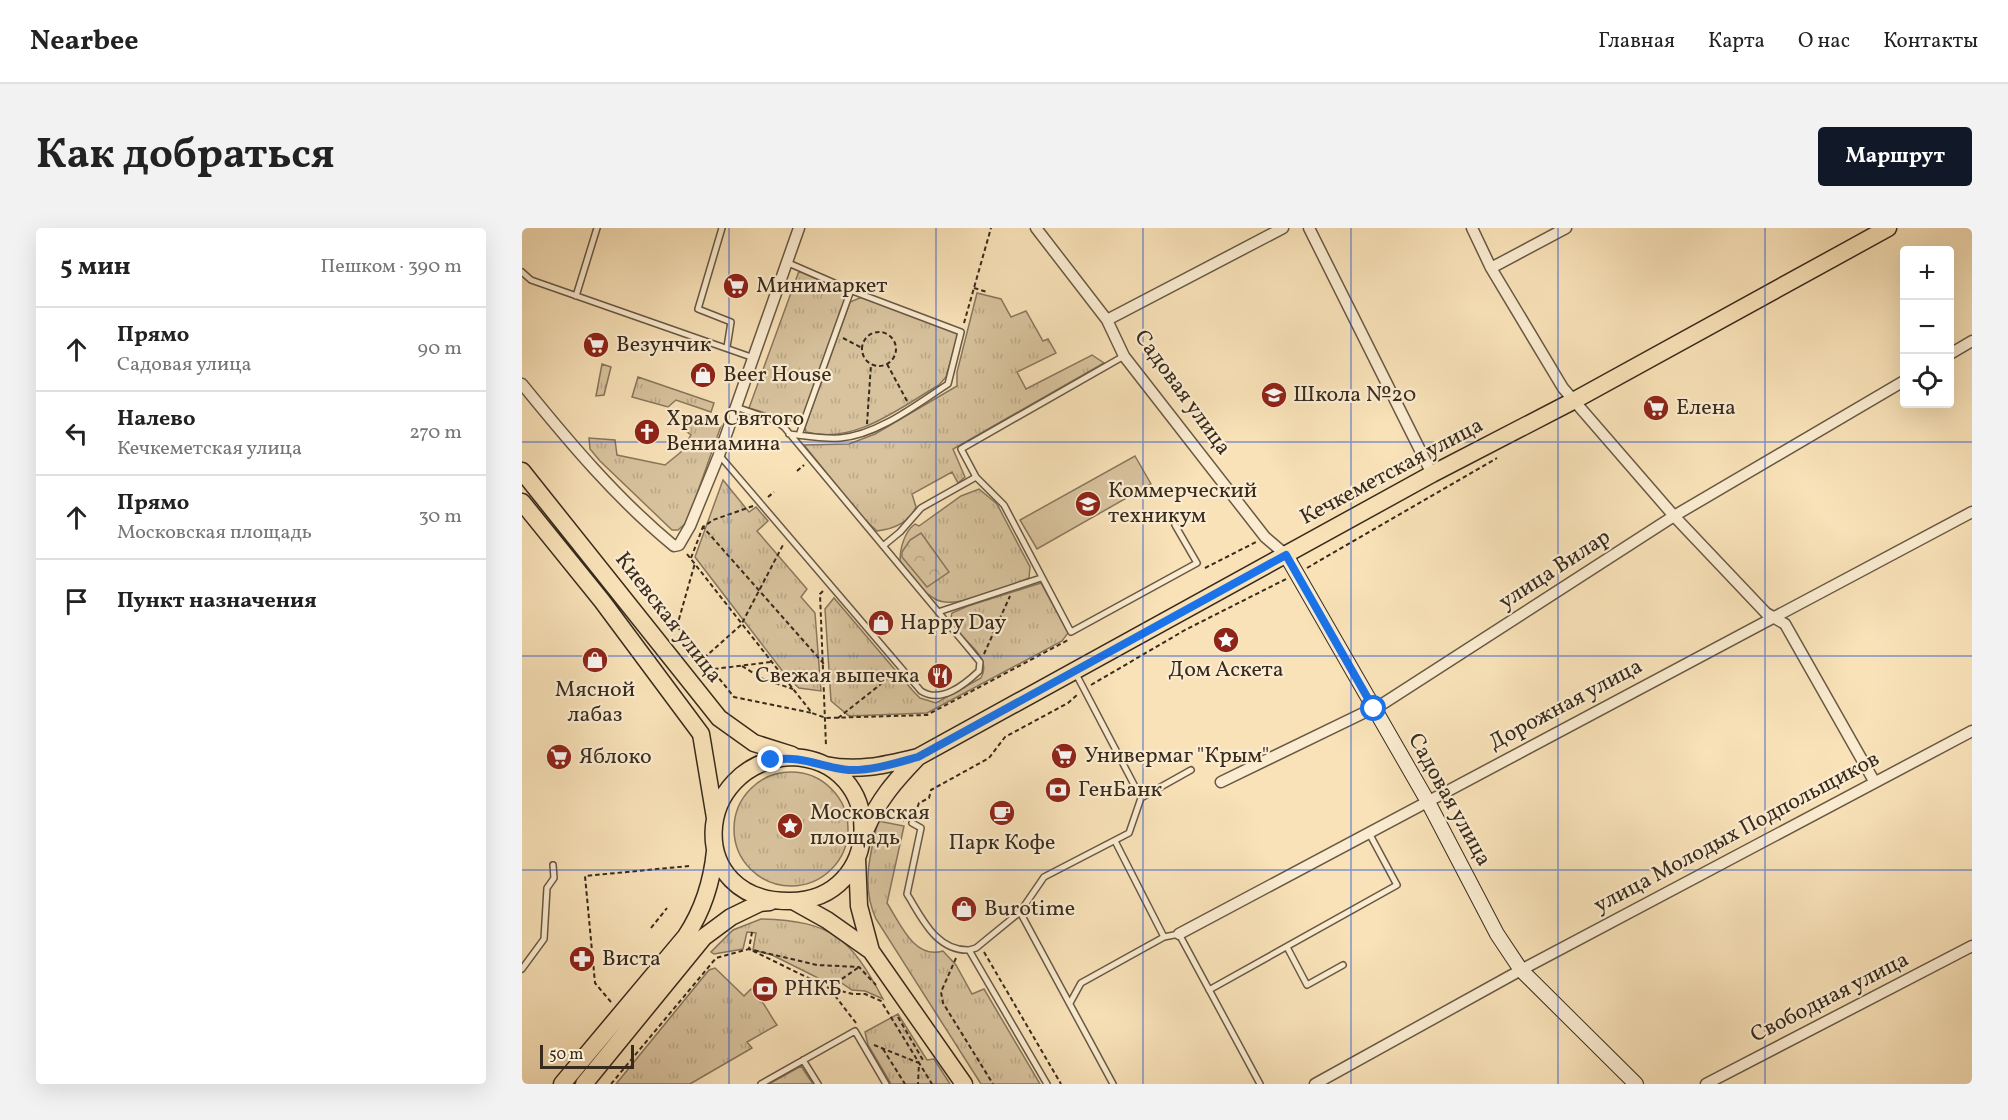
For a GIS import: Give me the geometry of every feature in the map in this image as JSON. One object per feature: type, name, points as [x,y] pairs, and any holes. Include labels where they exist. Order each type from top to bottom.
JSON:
[{"type":"main road","name":"Кечкеметская улица","points":[[825,765],[849,770],[868,769],[918,757],[1432,474],[1575,400],[1888,228]]},
{"type":"main road","name":"Киевская улица","points":[[522,471],[719,718],[754,743],[804,758]]},
{"type":"main road","name":"Киевская улица","points":[[522,502],[602,601],[701,734],[715,819]]},
{"type":"main road","name":"Садовая улица","points":[[1286,555],[1427,800],[1497,934],[1521,970],[1636,1084]]},
{"type":"main road","name":"Кечкеметская улица","points":[[863,835],[874,809],[888,788],[918,757]]},
{"type":"main road","points":[[562,1084],[686,936],[698,918],[712,874],[715,819],[727,790],[744,772],[771,760],[804,758],[825,765],[842,777],[855,794],[862,814],[863,835],[857,858],[848,874],[834,886],[817,895],[760,903],[731,917],[704,938],[584,1084]]},
{"type":"main road","points":[[715,850],[726,876],[741,890],[760,899],[785,901],[827,920],[871,951],[964,1084]]},
{"type":"main road","points":[[857,858],[859,906],[871,951]]},
{"type":"street","points":[[522,384],[605,483],[663,537],[674,546],[680,546],[719,455],[751,357],[799,228]]},
{"type":"street","name":"Садовая улица","points":[[1036,228],[1107,320],[1124,356],[1265,537],[1286,555]]},
{"type":"street","points":[[1107,320],[1283,228]]},
{"type":"street","points":[[1309,228],[1432,474]]},
{"type":"street","points":[[1472,228],[1491,268],[1563,388],[1674,516],[1766,613],[1785,624],[1875,781]]},
{"type":"street","points":[[1491,268],[1566,228]]},
{"type":"street","points":[[1954,352],[1972,341]]},
{"type":"street","name":"улица Вилар","points":[[1221,782],[1374,709],[1674,516],[1900,384]]},
{"type":"street","name":"Дорожная улица","points":[[1179,934],[1972,512]]},
{"type":"street","name":"улица Молодых Подпольщиков","points":[[1315,1084],[1521,970],[1972,731]]},
{"type":"street","name":"Свободная улица","points":[[1706,1084],[1972,946]]},
{"type":"lane","points":[[576,296],[597,228]]},
{"type":"lane","points":[[722,228],[698,309],[731,322],[727,347]]},
{"type":"lane","points":[[786,262],[851,290],[961,332],[948,384],[911,407],[866,430],[842,438],[789,434]]},
{"type":"lane","points":[[522,272],[531,280],[751,357]]},
{"type":"lane","points":[[799,435],[851,290]]},
{"type":"lane","points":[[1124,356],[961,449],[976,477],[1004,505],[1071,632],[1197,563],[1175,525]]},
{"type":"lane","points":[[719,455],[921,691],[940,696],[975,675],[981,667],[980,662],[789,434],[776,421],[736,407]]},
{"type":"lane","points":[[883,546],[900,532],[921,508],[976,477]]},
{"type":"lane","points":[[938,612],[1041,578]]},
{"type":"lane","points":[[1074,671],[1141,798]]},
{"type":"lane","points":[[912,823],[921,828],[907,894],[933,933],[946,946],[969,950],[980,945],[1020,912],[1044,877],[1129,833],[1141,798],[1191,770]]},
{"type":"lane","points":[[1209,990],[1397,885],[1369,833]]},
{"type":"lane","points":[[1115,841],[1164,937]]},
{"type":"lane","points":[[522,969],[544,939],[547,888],[554,878],[553,865]]},
{"type":"lane","points":[[1020,912],[1113,1084]]},
{"type":"lane","points":[[1070,1003],[1081,983],[1164,937],[1179,934],[1260,1084]]},
{"type":"lane","points":[[1287,947],[1307,986],[1343,965]]},
{"type":"lane","points":[[969,950],[1047,1084]]},
{"type":"lane","points":[[761,1084],[855,1031],[886,1084]]},
{"type":"lane","points":[[803,1060],[818,1084]]},
{"type":"path","points":[[961,332],[991,228]]},
{"type":"path","points":[[974,288],[987,292]]},
{"type":"path","points":[[866,430],[871,364],[864,356],[862,348],[864,341],[871,334],[881,331],[891,336],[897,352],[887,364]]},
{"type":"path","points":[[835,334],[862,348]]},
{"type":"path","points":[[871,364],[887,364]]},
{"type":"path","points":[[887,364],[911,407]]},
{"type":"path","points":[[1297,574],[1501,456]]},
{"type":"path","points":[[760,503],[713,520],[703,527],[824,664]]},
{"type":"path","points":[[704,658],[741,625],[788,536]]},
{"type":"path","points":[[1197,563],[1202,570],[1265,537]]},
{"type":"path","points":[[680,546],[812,713]]},
{"type":"path","points":[[677,626],[695,563]]},
{"type":"path","points":[[631,577],[641,581],[735,697],[826,717],[927,715],[1066,642],[1071,632]]},
{"type":"path","points":[[826,746],[820,594],[830,585]]},
{"type":"path","points":[[980,662],[1015,586]]},
{"type":"path","points":[[713,669],[771,662]]},
{"type":"path","points":[[742,666],[763,679],[793,689]]},
{"type":"path","points":[[838,718],[902,668]]},
{"type":"path","points":[[886,816],[905,821]]},
{"type":"path","points":[[611,1002],[595,983],[585,876],[689,866]]},
{"type":"path","points":[[651,928],[667,908]]},
{"type":"path","points":[[749,949],[752,932]]},
{"type":"path","points":[[980,945],[1061,1084]]},
{"type":"path","points":[[749,949],[829,988],[853,994],[865,994],[881,1001],[932,1084]]},
{"type":"path","points":[[611,1084],[716,958],[749,949],[817,965],[859,967],[878,988]]},
{"type":"path","points":[[960,950],[941,992],[943,1003],[993,1084]]},
{"type":"path","points":[[829,988],[859,967]]},
{"type":"path","points":[[829,988],[856,1021],[855,1031],[883,1049],[919,1064]]},
{"type":"path","points":[[894,1011],[924,1062]]},
{"type":"path","points":[[883,1049],[905,1084]]},
{"type":"path","points":[[918,1084],[919,1064]]},
{"type":"green space","points":[[799,271],[842,290],[846,298],[803,416],[795,422],[749,408]]},
{"type":"green space","points":[[977,293],[1001,299],[1011,317],[1026,311],[1043,341],[1048,339],[1056,353],[1017,372],[1026,389],[1092,355],[1104,363],[953,449],[965,477],[958,483],[952,472],[912,494],[916,507],[913,513],[895,527],[877,531],[862,517],[804,445],[849,444],[875,434],[957,386],[957,372]]},
{"type":"green space","points":[[862,297],[957,332],[958,336],[946,377],[939,385],[908,404],[859,429],[824,435],[806,432],[805,427],[850,302]]},
{"type":"green space","points":[[602,364],[611,367],[604,395],[596,396]]},
{"type":"green space","points":[[638,377],[714,403],[711,412],[676,400],[668,407],[632,397]]},
{"type":"green space","points":[[698,415],[721,426],[687,522],[678,530],[672,530],[600,461],[590,449],[589,438],[615,440],[617,455],[665,465],[681,452],[691,435],[686,431],[688,419]]},
{"type":"green space","points":[[1135,456],[1151,484],[1037,549],[1020,520]]},
{"type":"green space","points":[[723,480],[749,512],[756,507],[768,521],[757,531],[807,589],[801,597],[815,613],[821,691],[799,688],[787,677],[695,557]]},
{"type":"green space","points":[[979,489],[997,504],[1030,567],[1029,578],[968,600],[944,602],[935,599],[920,587],[900,561],[903,541],[915,524],[919,526],[961,496]]},
{"type":"green space","points":[[921,533],[949,572],[927,587],[902,557],[902,552],[910,540]]},
{"type":"green space","points":[[1041,583],[1068,633],[1062,641],[927,713],[849,716],[831,701],[825,609],[834,598],[913,691],[920,698],[936,703],[981,678],[984,668],[982,659],[955,628],[952,613]]},
{"type":"green space","name":"Московская площадь","points":[[791,772],[813,776],[831,789],[844,807],[848,829],[844,851],[831,869],[813,882],[791,886],[769,882],[751,869],[738,851],[734,829],[738,807],[751,789],[769,776]]},
{"type":"green space","points":[[878,821],[904,826],[887,903],[903,929],[916,945],[924,950],[943,951],[956,965],[972,994],[984,989],[1040,1084],[981,1084],[876,919],[869,895],[868,870]]},
{"type":"green space","points":[[761,919],[805,924],[836,936],[860,961],[883,999],[865,991],[852,990],[837,980],[824,981],[772,955],[753,950],[756,933],[747,932],[743,949],[714,954],[711,952],[733,930]]},
{"type":"green space","points":[[715,968],[744,996],[751,989],[755,992],[777,1025],[747,1042],[752,1048],[690,1084],[616,1084],[709,970]]},
{"type":"green space","points":[[898,1014],[927,1060],[934,1059],[950,1084],[891,1084],[868,1045],[865,1032]]},
{"type":"green space","points":[[801,1066],[813,1084],[769,1084]]},
{"type":"place","name":"Минимаркет","points":[[736,286]]},
{"type":"place","name":"Везунчик","points":[[596,345]]},
{"type":"place","name":"Beer House","points":[[703,375]]},
{"type":"place","name":"Школа №20","points":[[1274,395]]},
{"type":"place","name":"Елена","points":[[1656,408]]},
{"type":"place","name":"Храм Святого Вениамина","points":[[647,432]]},
{"type":"place","name":"Коммерческий техникум","points":[[1088,504]]},
{"type":"place","name":"Happy Day","points":[[881,623]]},
{"type":"place","name":"Дом Аскета","points":[[1226,640]]},
{"type":"place","name":"Мясной лабаз","points":[[595,660]]},
{"type":"place","name":"Свежая выпечка","points":[[940,676]]},
{"type":"place","name":"Универмаг \"Крым\"","points":[[1064,756]]},
{"type":"place","name":"Яблоко","points":[[559,757]]},
{"type":"place","name":"ГенБанк","points":[[1058,790]]},
{"type":"place","name":"Парк Кофе","points":[[1002,813]]},
{"type":"place","name":"Московская площадь","points":[[790,826]]},
{"type":"place","name":"Burotime","points":[[964,909]]},
{"type":"place","name":"Виста","points":[[582,959]]},
{"type":"place","name":"РНКБ","points":[[765,989]]},
{"type":"route","points":[[771,760],[798,758],[849,770],[868,769],[918,757],[1286,555],[1374,709]]}]
